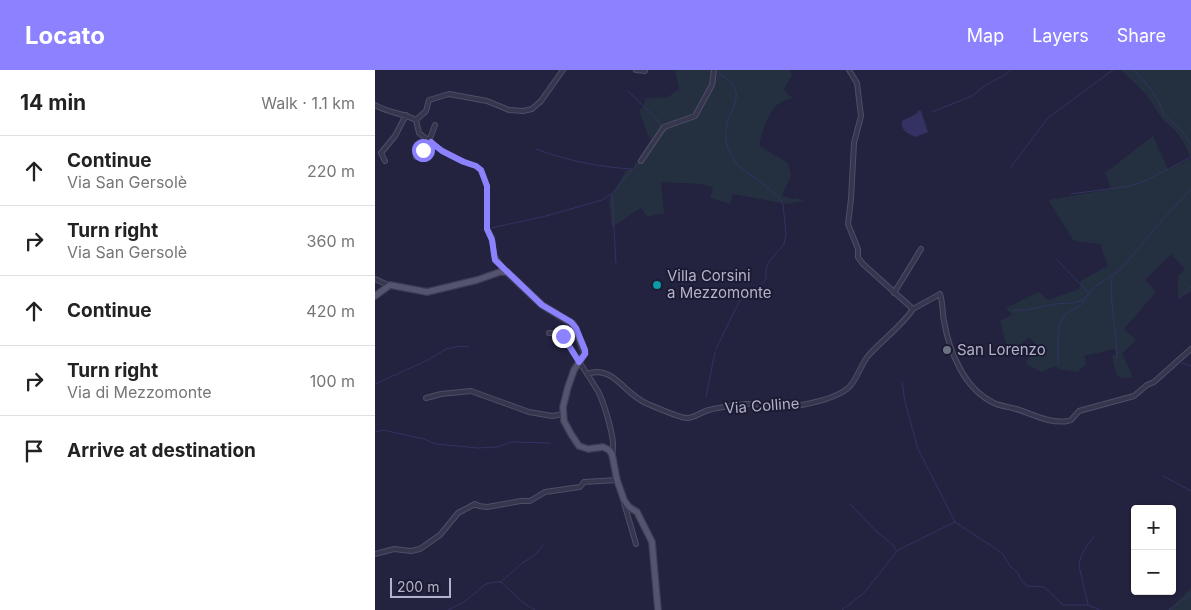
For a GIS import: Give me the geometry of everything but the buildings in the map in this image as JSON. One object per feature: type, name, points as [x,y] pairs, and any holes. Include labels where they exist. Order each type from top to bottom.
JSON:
[{"type":"main road","points":[[375,296],[388,285],[427,292],[506,272],[513,276],[542,305],[571,322],[581,339],[585,353],[571,377],[564,403],[563,414],[567,428],[579,446],[588,449],[603,447],[612,454],[617,480],[624,500],[629,507],[637,512],[652,542],[658,610]]},
{"type":"street","points":[[416,120],[426,111],[429,100],[447,94],[487,102],[509,110],[532,109],[549,92],[563,70]]},
{"type":"street","points":[[636,70],[645,71]]},
{"type":"street","points":[[641,161],[664,127],[695,116],[712,85],[714,70]]},
{"type":"street","points":[[849,70],[857,83],[861,116],[854,143],[848,224],[858,249],[858,257],[863,264],[913,309]]},
{"type":"street","points":[[375,104],[388,112],[406,115],[416,120]]},
{"type":"street","points":[[385,161],[381,153],[395,136],[406,115]]},
{"type":"street","points":[[416,120],[418,132],[430,142],[442,151],[481,170],[487,186],[487,229],[492,240],[494,256],[506,272]]},
{"type":"street","points":[[417,157],[430,142],[435,125]]},
{"type":"street","points":[[894,293],[921,249]]},
{"type":"street","points":[[375,279],[388,285]]},
{"type":"street","name":"Via Colline","points":[[587,374],[601,372],[610,375],[619,380],[636,398],[685,418],[709,410],[746,404],[760,403],[786,407],[819,402],[850,387],[867,358],[913,309],[939,294],[941,295],[944,321],[951,347],[962,375],[981,396],[995,404],[1049,421],[1068,422],[1079,410],[1134,396],[1147,384],[1154,382],[1191,349]]},
{"type":"street","points":[[573,332],[578,340],[581,339]]},
{"type":"street","points":[[549,333],[563,335],[602,400],[612,440],[614,452],[612,454]]},
{"type":"street","points":[[425,398],[441,394],[471,391],[529,412],[552,416],[563,414]]},
{"type":"street","points":[[375,554],[394,549],[411,551],[420,549],[440,535],[458,514],[475,504],[487,507],[530,501],[545,492],[580,487],[584,482],[617,480]]},
{"type":"street","points":[[624,500],[636,544]]},
{"type":"shaded area","points":[[675,70],[790,70],[792,75],[784,89],[788,95],[793,97],[778,104],[773,109],[763,131],[760,146],[788,163],[791,176],[782,196],[804,201],[786,204],[733,194],[730,204],[710,198],[713,188],[703,184],[661,182],[664,213],[647,217],[641,208],[612,227],[609,200],[626,170],[632,169],[651,139],[648,136],[639,110],[643,107],[646,98],[668,97],[679,89]]},
{"type":"shaded area","points":[[1121,70],[1191,70],[1191,159],[1185,145],[1175,130],[1163,120],[1146,94]]},
{"type":"shaded area","points":[[919,110],[928,132],[915,137],[907,133],[902,121],[916,114]]},
{"type":"shaded area","points":[[1153,136],[1168,169],[1191,159],[1191,292],[1178,298],[1178,276],[1185,269],[1171,254],[1147,278],[1146,281],[1156,292],[1124,329],[1136,340],[1122,354],[1133,377],[1120,378],[1116,373],[1112,356],[1116,354],[1115,349],[1084,356],[1087,364],[1077,372],[1059,369],[1056,366],[1041,372],[1026,364],[1035,343],[1029,337],[1009,354],[1000,321],[1012,315],[1006,308],[1039,292],[1048,300],[1079,289],[1081,280],[1108,266],[1100,244],[1073,240],[1048,200],[1111,189],[1105,173]]},
{"type":"shaded area","points":[[1191,588],[1191,610],[1168,610]]},
{"type":"waterway","points":[[718,70],[720,74]]},
{"type":"waterway","points":[[932,112],[972,96],[987,84],[1011,70]]},
{"type":"waterway","points":[[1011,167],[1048,118],[1113,70]]},
{"type":"waterway","points":[[1134,70],[1150,88],[1159,102],[1164,115],[1182,131],[1191,145]]},
{"type":"waterway","points":[[716,349],[741,298],[761,285],[766,279],[768,263],[784,244],[786,234],[783,204],[780,199],[736,164],[730,152],[726,139],[726,130],[736,100],[736,93],[729,81],[720,74]]},
{"type":"waterway","points":[[714,84],[720,75]]},
{"type":"waterway","points":[[628,91],[656,118],[662,127]]},
{"type":"waterway","points":[[662,134],[669,128],[686,121]]},
{"type":"waterway","points":[[536,149],[584,163],[632,169]]},
{"type":"waterway","points":[[1071,194],[1130,186],[1147,180],[1191,157]]},
{"type":"waterway","points":[[491,228],[546,216],[602,200],[612,194],[639,163]]},
{"type":"waterway","points":[[1013,310],[1026,310],[1083,300],[1096,286],[1121,269],[1191,189]]},
{"type":"waterway","points":[[612,195],[616,264]]},
{"type":"waterway","points":[[1056,259],[1088,292]]},
{"type":"waterway","points":[[1112,277],[1111,287],[1117,358]]},
{"type":"waterway","points":[[1179,299],[1191,287]]},
{"type":"waterway","points":[[1058,364],[1058,339],[1061,321],[1067,313],[1083,303],[1087,295]]},
{"type":"waterway","points":[[375,384],[428,360],[446,349],[460,346],[469,347]]},
{"type":"waterway","points":[[706,397],[715,352]]},
{"type":"waterway","points":[[1182,363],[1191,366]]},
{"type":"waterway","points":[[902,382],[905,402],[918,449],[955,522],[1002,553],[1027,586],[1044,587],[1063,605],[1088,605],[1100,610]]},
{"type":"waterway","points":[[375,432],[383,430],[424,439],[436,444],[478,448],[497,447],[512,442],[550,443]]},
{"type":"waterway","points":[[1163,476],[1191,491]]},
{"type":"waterway","points":[[850,504],[896,550]]},
{"type":"waterway","points":[[842,610],[864,593],[898,550],[955,522]]},
{"type":"waterway","points":[[1088,604],[1079,566],[1084,550],[1094,537]]},
{"type":"waterway","points":[[501,582],[521,564],[536,554],[543,545]]},
{"type":"waterway","points":[[448,610],[464,602],[486,584],[495,582],[501,582],[525,604],[535,610]]},
{"type":"waterway","points":[[1169,610],[1191,594]]},
{"type":"place","name":"Villa Corsini a Mezzomonte","points":[[657,285]]},
{"type":"place","name":"San Lorenzo","points":[[947,350]]},
{"type":"route","points":[[423,150],[431,142],[442,151],[481,170],[487,186],[487,229],[492,240],[494,258],[506,272],[513,276],[544,307],[575,325],[585,350],[585,354],[579,362],[563,336]]}]
